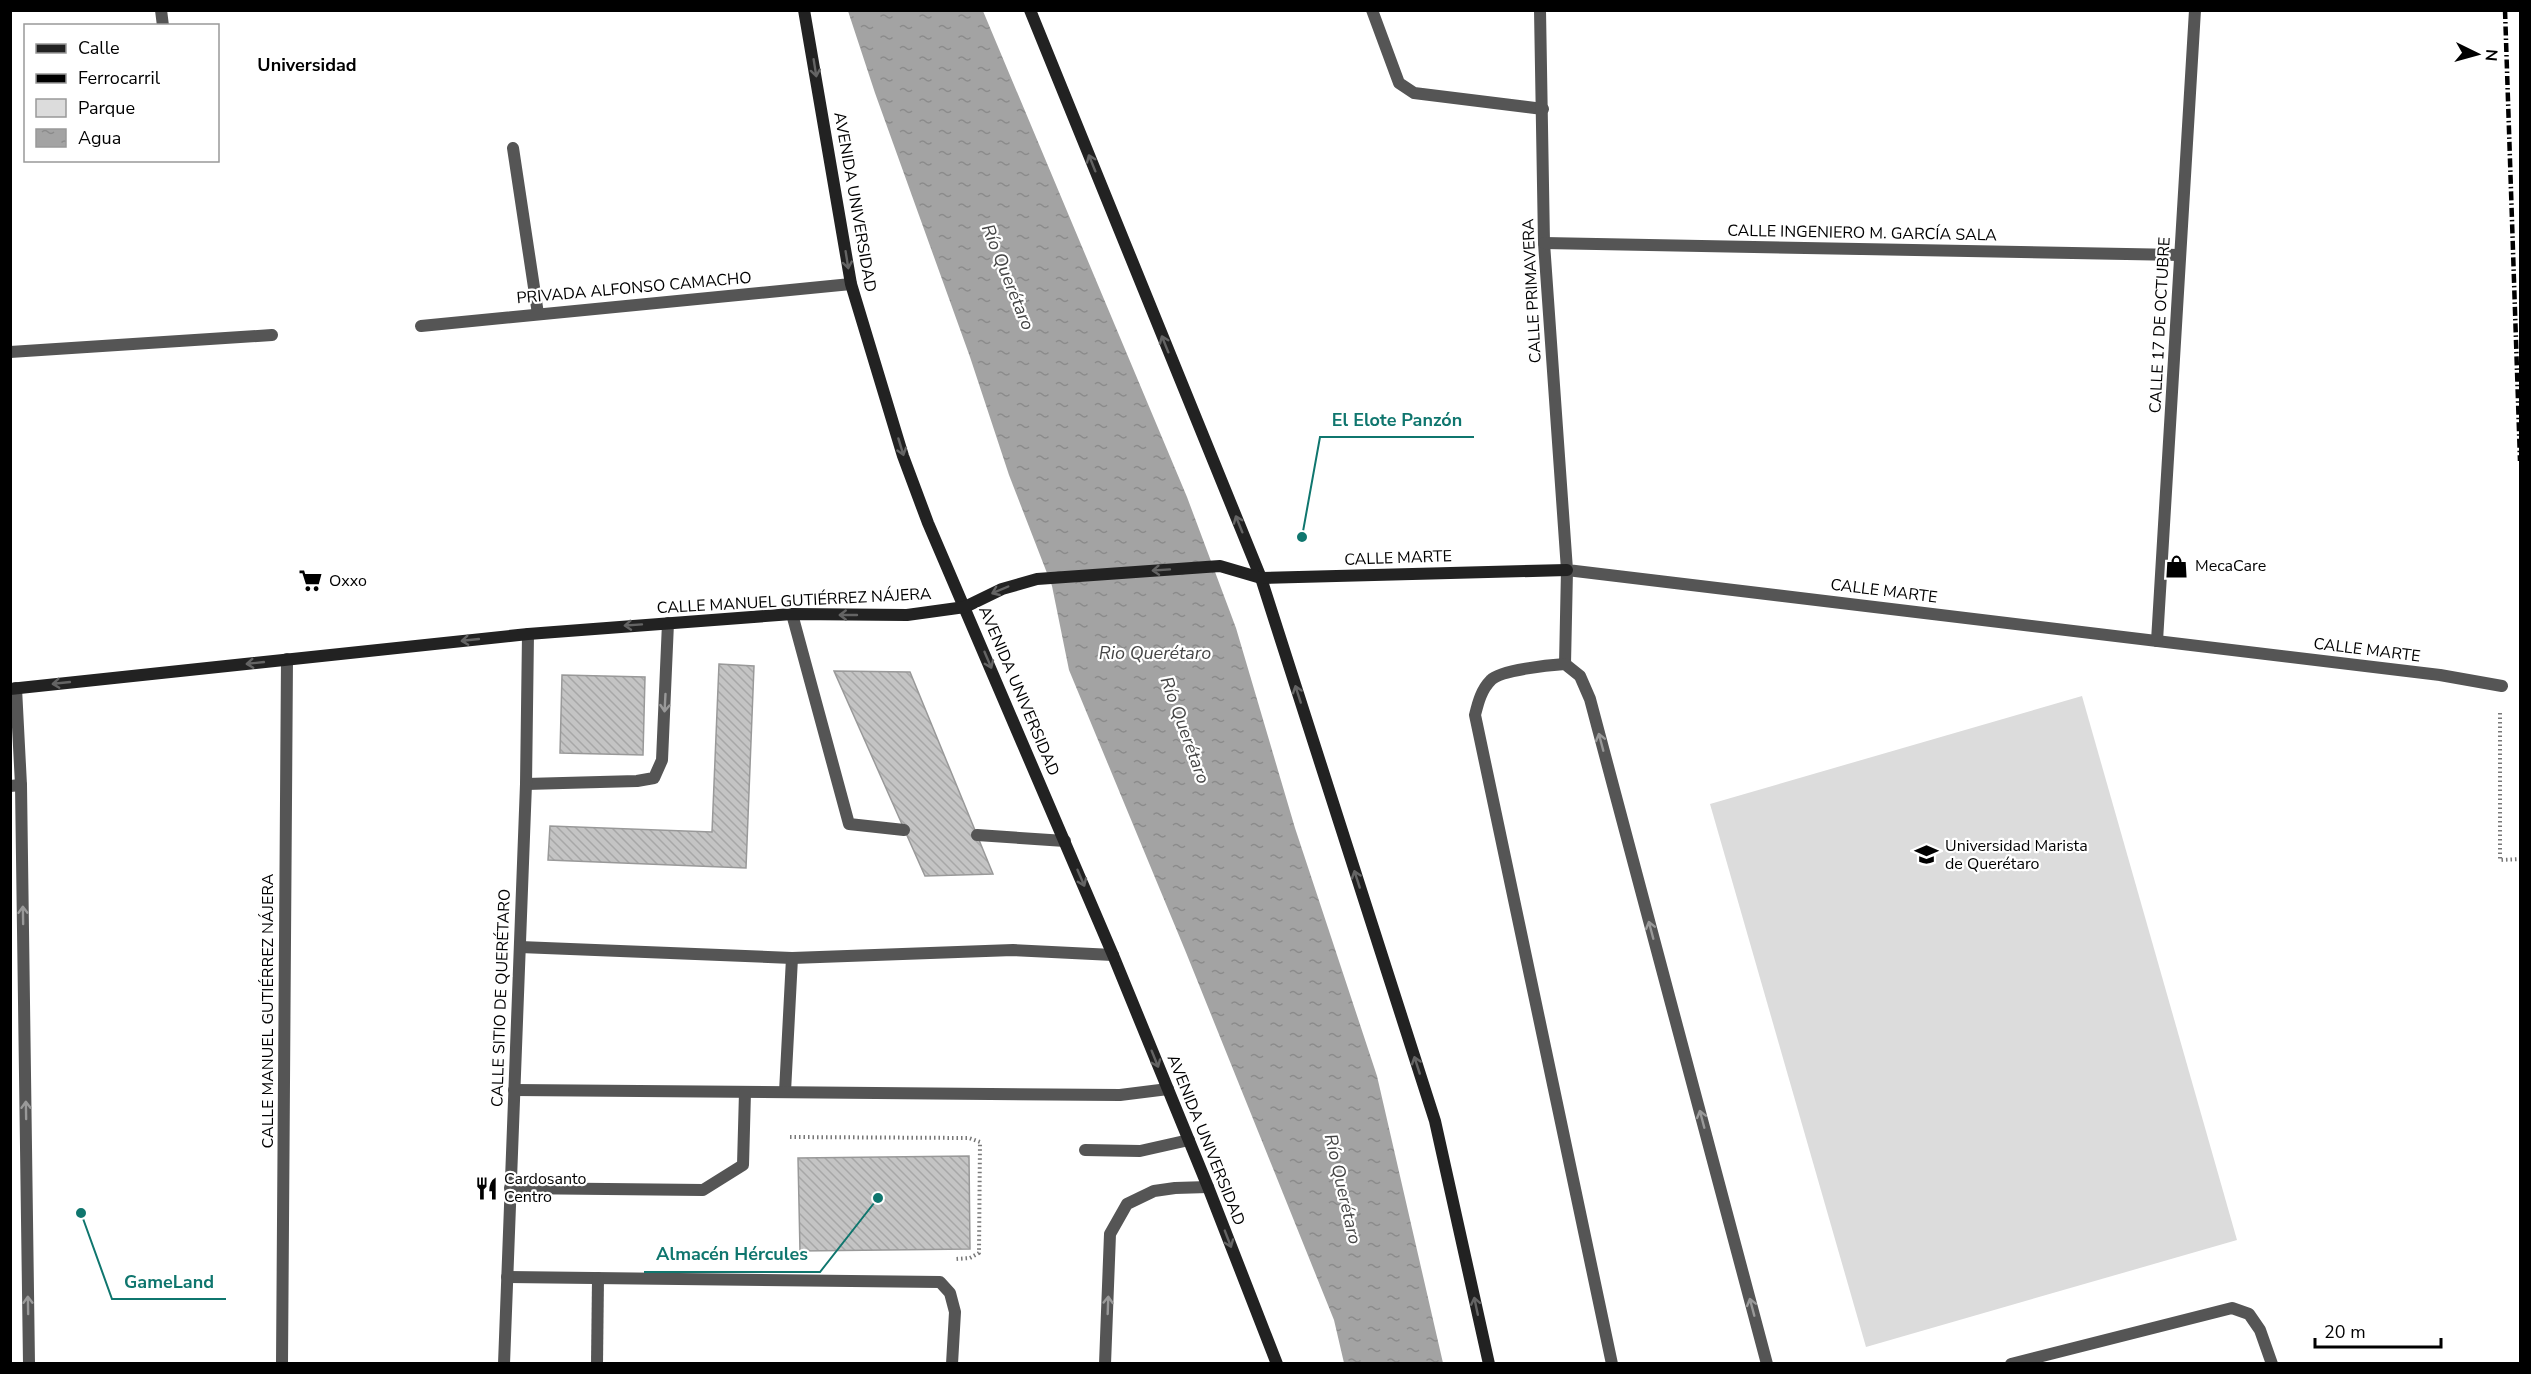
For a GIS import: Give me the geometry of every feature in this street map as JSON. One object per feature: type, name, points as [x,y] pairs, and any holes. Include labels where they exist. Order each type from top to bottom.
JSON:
[{"type":"main road","name":"AVENIDA UNIVERSIDAD","points":[[804,10],[850,284],[903,456],[928,523],[1113,955],[1208,1187],[1277,1364]]},
{"type":"main road","points":[[1030,10],[1261,578],[1435,1121],[1489,1364]]},
{"type":"main road","name":"CALLE MANUEL GUTIÉRREZ NÁJERA","points":[[13,688],[528,633],[792,614],[907,615],[965,606],[1002,589],[1037,579],[1220,566],[1261,578]]},
{"type":"main road","name":"CALLE MARTE","points":[[1261,578],[1566,570]]},
{"type":"street","points":[[1372,10],[1399,82],[1414,93],[1543,109]]},
{"type":"street","name":"CALLE PRIMAVERA","points":[[1540,10],[1544,243],[1566,570],[1565,664]]},
{"type":"street","name":"CALLE 17 DE OCTUBRE","points":[[2157,641],[2195,10]]},
{"type":"street","points":[[513,148],[538,314]]},
{"type":"street","name":"CALLE INGENIERO M. GARCÍA SALA","points":[[1544,243],[2180,255]]},
{"type":"street","name":"PRIVADA ALFONSO CAMACHO","points":[[422,326],[850,284]]},
{"type":"street","points":[[10,352],[272,335]]},
{"type":"street","name":"CALLE MARTE","points":[[1566,570],[2440,675],[2502,686]]},
{"type":"street","points":[[792,614],[849,824],[904,830]]},
{"type":"street","points":[[526,784],[637,781],[654,778],[662,760],[668,623]]},
{"type":"street","name":"CALLE SITIO DE QUERÉTARO","points":[[504,1364],[526,784],[528,633]]},
{"type":"street","name":"CALLE MANUEL GUTIÉRREZ NÁJERA","points":[[282,1364],[287,659]]},
{"type":"street","points":[[1612,1364],[1475,715],[1481,694],[1492,678],[1539,666],[1565,664],[1580,676],[1590,699],[1767,1364]]},
{"type":"street","points":[[13,688],[29,1364]]},
{"type":"street","points":[[977,835],[1065,841]]},
{"type":"street","points":[[520,947],[792,958],[1013,950],[1113,955]]},
{"type":"street","points":[[785,1092],[792,958]]},
{"type":"street","points":[[514,1089],[1120,1095],[1168,1089]]},
{"type":"street","points":[[510,1188],[703,1190],[743,1165],[745,1092]]},
{"type":"street","points":[[1085,1150],[1140,1151],[1189,1140]]},
{"type":"street","points":[[1105,1364],[1110,1234],[1127,1204],[1154,1191],[1208,1187]]},
{"type":"street","points":[[507,1277],[939,1282],[950,1293],[955,1312],[952,1364]]},
{"type":"street","points":[[597,1364],[598,1278]]},
{"type":"street","points":[[2011,1364],[2232,1308],[2249,1314],[2260,1330],[2272,1364]]},
{"type":"path","points":[[2499,718],[2500,860],[2520,859]]},
{"type":"path","points":[[790,1137],[969,1138],[980,1142],[979,1253],[970,1258],[947,1259]]},
{"type":"green space","points":[[2082,696],[2237,1240],[1866,1347],[1710,804]]},
{"type":"water","name":"Rio Querétaro","points":[[848,11],[983,11],[1187,497],[1236,628],[1295,828],[1377,1076],[1443,1363],[1344,1363],[1334,1320],[1069,670],[1052,586],[1009,475],[970,357],[875,93]]},
{"type":"building","points":[[719,664],[754,666],[746,868],[548,860],[550,826],[712,832]]},
{"type":"building","points":[[834,671],[910,672],[993,874],[925,876]]},
{"type":"building","points":[[562,675],[645,677],[643,755],[560,753]]},
{"type":"building","points":[[969,1156],[970,1249],[800,1251],[798,1158]]},
{"type":"railway","points":[[2505,10],[2520,461]]},
{"type":"place","name":"El Elote Panzón","points":[[1302,537]]},
{"type":"place","name":"MecaCare","points":[[2177,566]]},
{"type":"place","name":"Oxxo","points":[[311,581]]},
{"type":"place","name":"Universidad Marista de Querétaro","points":[[1927,855]]},
{"type":"place","name":"Cardosanto Centro","points":[[486,1188]]},
{"type":"place","name":"Almacén Hércules","points":[[878,1198]]},
{"type":"place","name":"GameLand","points":[[81,1213]]},
{"type":"district","name":"Universidad","points":[[307,65]]},
{"type":"water label","name":"Río Querétaro","points":[[1008,277]]},
{"type":"water label","name":"Río Querétaro","points":[[1185,730]]},
{"type":"water label","name":"Río Querétaro","points":[[1343,1189]]}]
